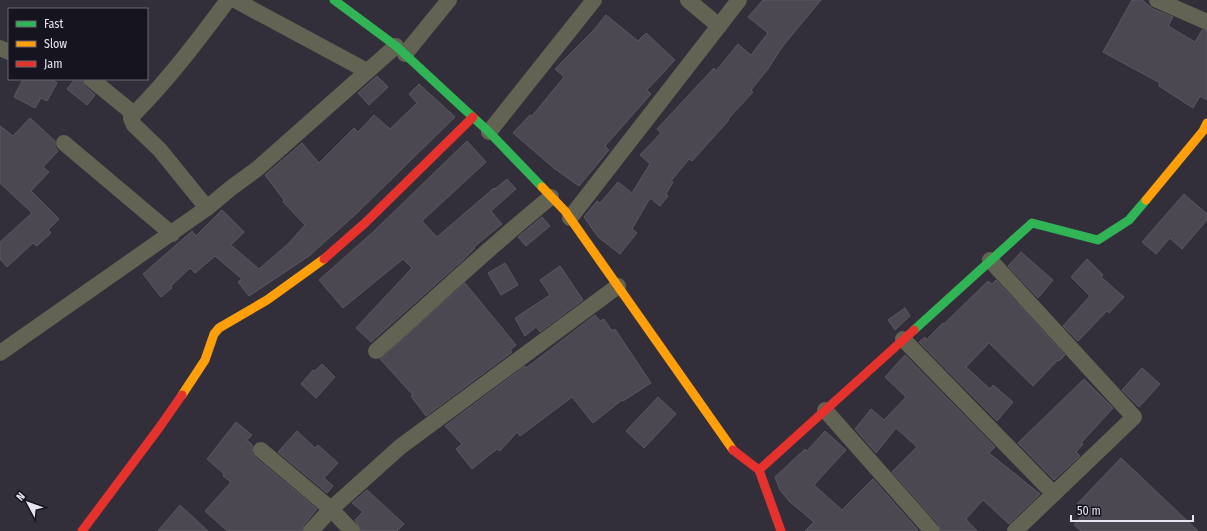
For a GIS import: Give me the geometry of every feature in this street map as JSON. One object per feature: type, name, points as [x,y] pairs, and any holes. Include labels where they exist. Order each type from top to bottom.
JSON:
[{"type":"street","points":[[207,208],[160,150],[134,125],[131,118],[201,37],[228,0]]},
{"type":"street","points":[[235,0],[367,71]]},
{"type":"street","points":[[334,0],[401,50],[489,132],[570,218],[734,451],[758,470],[781,531]]},
{"type":"street","points":[[0,353],[172,234],[257,169],[367,71],[401,50],[449,0]]},
{"type":"street","points":[[489,132],[594,0]]},
{"type":"street","points":[[688,0],[719,26]]},
{"type":"street","points":[[570,218],[739,0]]},
{"type":"street","points":[[1157,0],[1207,22]]},
{"type":"street","points":[[92,80],[134,114]]},
{"type":"street","points":[[82,531],[159,428],[205,360],[214,334],[219,328],[267,300],[317,266],[365,223],[473,117]]},
{"type":"street","points":[[758,470],[1032,223],[1098,240],[1129,220],[1206,129]]},
{"type":"street","points":[[64,143],[172,234]]},
{"type":"street","points":[[376,351],[502,237],[551,197]]},
{"type":"street","points":[[990,260],[1134,417],[1015,531]]},
{"type":"street","points":[[311,531],[331,509],[400,447],[618,286]]},
{"type":"street","points":[[903,339],[1054,494]]},
{"type":"street","points":[[825,410],[932,531]]},
{"type":"street","points":[[261,450],[331,509],[352,531]]},
{"type":"building","points":[[763,0],[821,0],[782,47],[768,69],[751,90],[753,92],[692,161],[689,159],[671,181],[673,182],[666,194],[668,196],[660,206],[650,198],[632,229],[637,233],[620,254],[598,237],[584,217],[597,201],[600,203],[618,182],[632,193],[650,164],[640,155],[661,133],[657,129],[714,68],[716,71],[738,44],[751,55],[768,33],[748,17]]},
{"type":"building","points":[[1132,0],[1142,0],[1153,9],[1173,17],[1168,26],[1195,42],[1202,30],[1207,31],[1207,100],[1200,96],[1193,108],[1159,86],[1160,83],[1103,52]]},
{"type":"building","points":[[606,15],[638,41],[646,33],[675,60],[647,90],[651,94],[605,146],[609,150],[579,186],[555,169],[513,133],[530,115],[532,116],[564,77],[555,69],[592,32]]},
{"type":"building","points":[[377,76],[388,87],[369,105],[358,93]]},
{"type":"building","points":[[22,80],[52,80],[57,83],[47,101],[41,98],[35,108],[14,97]]},
{"type":"building","points":[[74,80],[82,80],[85,86],[95,95],[87,105],[67,89]]},
{"type":"building","points":[[419,84],[455,117],[356,214],[309,256],[249,296],[238,282],[242,279],[215,256],[195,273],[190,268],[171,286],[172,288],[161,297],[143,274],[192,231],[196,236],[222,210],[244,232],[231,245],[259,269],[288,244],[305,225],[283,202],[284,200],[265,175],[302,143],[319,163],[354,128],[358,132],[374,115],[390,129],[417,103],[409,94]]},
{"type":"building","points":[[30,118],[55,141],[55,147],[58,151],[43,167],[49,172],[31,191],[59,219],[48,230],[51,233],[37,246],[33,243],[7,267],[0,259],[0,242],[32,213],[0,183],[0,126],[13,136]]},
{"type":"building","points":[[467,141],[486,162],[422,221],[437,237],[494,188],[495,189],[507,179],[516,189],[491,211],[502,224],[474,247],[475,248],[463,260],[371,342],[356,328],[412,268],[403,259],[343,308],[319,280],[373,232]]},
{"type":"building","points":[[1184,194],[1207,214],[1207,220],[1182,249],[1170,238],[1156,254],[1142,242]]},
{"type":"building","points":[[542,217],[550,226],[526,246],[518,237]]},
{"type":"building","points":[[1021,252],[1053,280],[1038,298],[1008,266]]},
{"type":"building","points":[[1087,259],[1103,275],[1101,277],[1124,297],[1109,313],[1107,311],[1078,341],[1063,326],[1090,296],[1071,277]]},
{"type":"building","points":[[505,263],[518,285],[501,295],[488,273]]},
{"type":"building","points":[[560,266],[583,300],[540,332],[536,327],[525,336],[515,318],[550,295],[540,280]]},
{"type":"building","points":[[996,280],[1065,355],[1059,361],[1058,360],[1033,386],[989,343],[966,367],[990,389],[993,385],[1013,402],[997,421],[919,342],[925,337],[926,340],[988,281],[992,284]]},
{"type":"building","points":[[465,283],[516,345],[510,350],[512,352],[426,416],[411,396],[413,395],[380,359]]},
{"type":"building","points":[[905,308],[910,316],[895,330],[888,320]]},
{"type":"building","points":[[595,315],[600,321],[604,319],[612,331],[615,329],[651,383],[623,401],[622,400],[593,423],[572,397],[520,436],[517,432],[500,451],[497,449],[472,469],[456,449],[462,444],[445,426],[525,366],[526,368]]},
{"type":"building","points":[[905,355],[995,447],[989,453],[1040,494],[1009,524],[983,500],[966,519],[977,531],[941,531],[939,525],[892,472],[917,447],[896,428],[876,453],[855,429],[871,409],[884,420],[906,397],[885,377]]},
{"type":"building","points":[[322,364],[335,377],[316,398],[301,384],[313,370],[315,371]]},
{"type":"building","points":[[1142,368],[1160,384],[1139,407],[1122,390]]},
{"type":"building","points":[[1084,379],[1113,408],[1081,443],[1083,444],[1076,452],[1080,456],[1054,480],[1018,443]]},
{"type":"building","points":[[658,397],[676,414],[644,448],[626,431]]},
{"type":"building","points":[[236,422],[252,435],[247,440],[253,446],[252,453],[255,457],[317,509],[304,525],[302,531],[227,531],[205,511],[231,482],[223,476],[224,474],[207,459]]},
{"type":"building","points":[[297,431],[315,448],[318,445],[338,463],[324,478],[333,486],[327,493],[278,452]]},
{"type":"building","points":[[825,431],[846,450],[814,485],[842,510],[873,479],[918,530],[917,531],[805,531],[814,522],[789,501],[780,490],[775,477],[805,449],[807,451]]},
{"type":"building","points":[[1121,458],[1198,531],[1081,531],[1074,525],[1085,512],[1077,504]]},
{"type":"building","points":[[367,490],[404,524],[397,531],[361,531],[355,520],[363,512],[352,503]]},
{"type":"building","points":[[180,505],[208,531],[158,531]]},
{"type":"traffic: fast","points":[[334,0],[396,46],[489,132],[542,187]]},
{"type":"traffic: fast","points":[[914,330],[1032,223],[1098,240],[1129,220],[1146,200]]},
{"type":"traffic: slow","points":[[1146,200],[1203,131],[1207,123]]},
{"type":"traffic: slow","points":[[542,187],[565,211],[733,450]]},
{"type":"traffic: slow","points":[[182,395],[205,360],[214,334],[219,328],[267,300],[324,259]]},
{"type":"traffic: jam","points":[[324,259],[365,223],[473,117]]},
{"type":"traffic: jam","points":[[759,470],[914,330]]},
{"type":"traffic: jam","points":[[82,531],[182,395]]},
{"type":"traffic: jam","points":[[733,450],[759,470],[781,531]]}]
